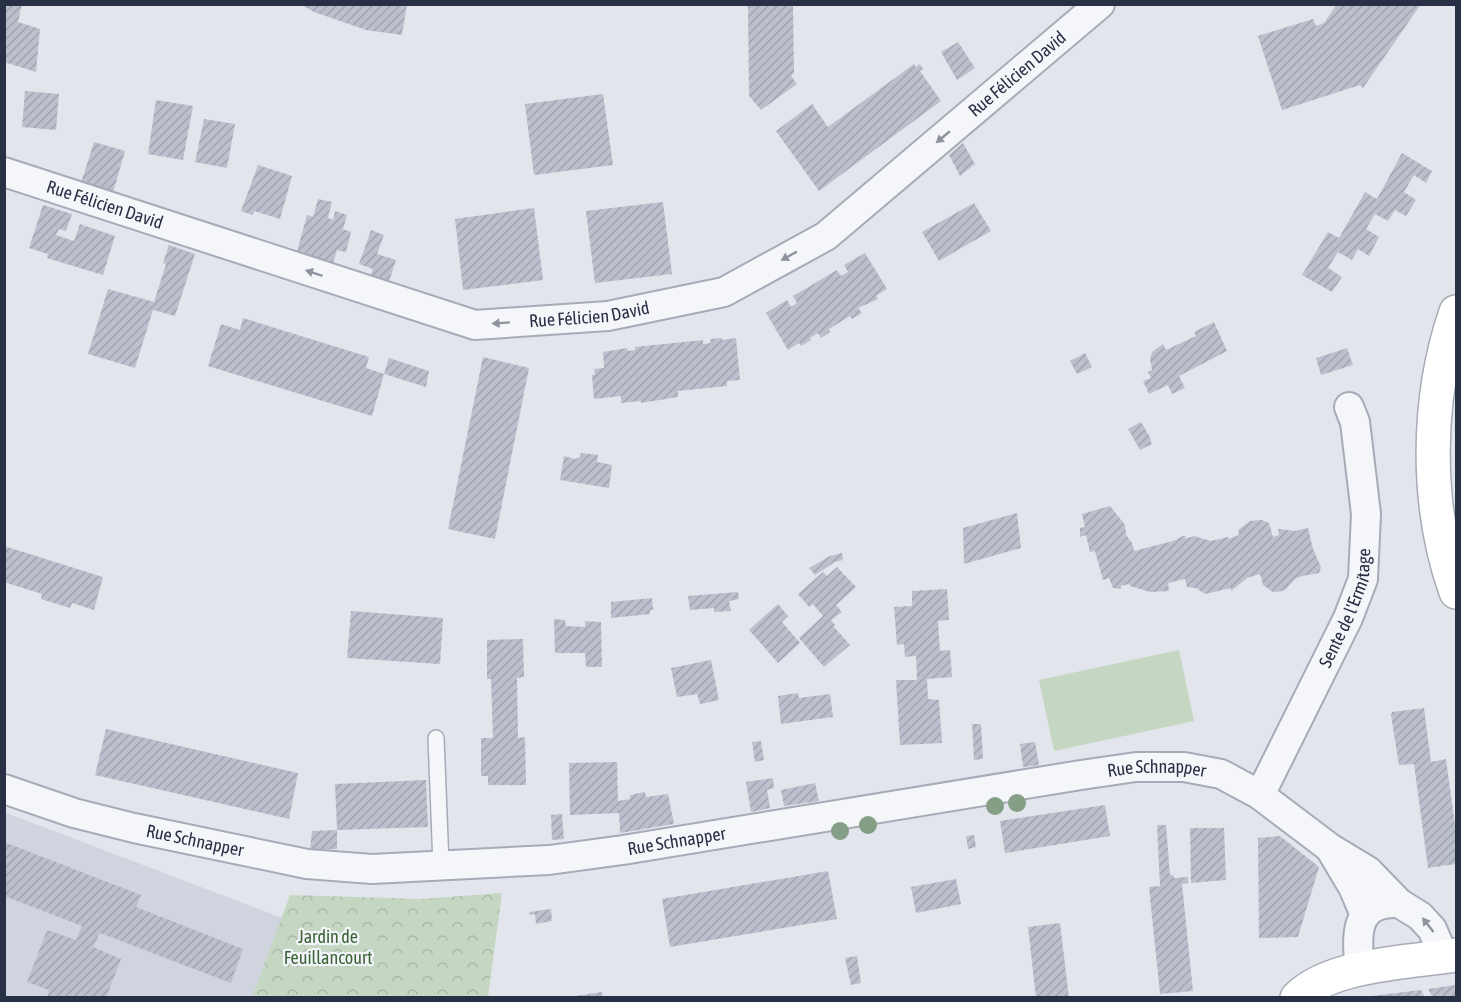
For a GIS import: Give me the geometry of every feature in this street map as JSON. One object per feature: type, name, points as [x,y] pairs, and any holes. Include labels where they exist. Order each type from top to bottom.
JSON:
[{"type":"main road","points":[[1456,312],[1440,372],[1435,405],[1434,501],[1456,591]]},
{"type":"main road","points":[[1297,998],[1318,982],[1336,975],[1360,969],[1450,956]]},
{"type":"street","name":"Rue Félicien David","points":[[4,172],[476,325],[608,316],[724,292],[825,236],[1100,4]]},
{"type":"street","name":"Sente de l'Ermitage","points":[[1260,795],[1348,618],[1364,579],[1366,514],[1355,422],[1349,407]]},
{"type":"street","name":"Rue Schnapper","points":[[4,789],[74,813],[134,828],[307,864],[372,869],[549,860],[1136,767],[1184,767],[1221,774],[1260,795],[1330,848],[1368,871],[1399,903],[1420,916],[1450,956]]},
{"type":"street","name":"Rue Schnapper","points":[[1330,848],[1353,887],[1365,915]]},
{"type":"street","points":[[1360,969],[1357,943],[1359,926],[1365,915],[1374,907],[1387,902],[1399,903]]},
{"type":"lane","points":[[436,738],[441,865]]},
{"type":"shaded area","points":[[4,812],[282,918],[252,997],[5,997]]},
{"type":"green space","points":[[1179,650],[1194,721],[1054,751],[1039,680]]},
{"type":"green space","name":"Jardin de Feuillancourt","points":[[502,893],[488,997],[252,997],[290,895],[422,899]]},
{"type":"building","points":[[5,4],[22,4],[18,22],[40,29],[36,72],[4,62]]},
{"type":"building","points":[[300,4],[407,4],[402,35],[366,30],[314,12]]},
{"type":"building","points":[[748,4],[793,4],[794,73],[791,76],[797,84],[761,110],[749,96]]},
{"type":"building","points":[[1337,4],[1421,4],[1363,88],[1360,85],[1282,110],[1258,36],[1313,19],[1316,26],[1324,23]]},
{"type":"building","points":[[958,42],[975,68],[957,80],[941,52]]},
{"type":"building","points":[[914,64],[916,67],[920,64],[923,69],[920,71],[941,101],[819,191],[776,131],[812,104],[828,127]]},
{"type":"building","points":[[25,91],[59,94],[56,130],[22,127]]},
{"type":"building","points":[[603,94],[613,165],[534,175],[525,104]]},
{"type":"building","points":[[156,100],[193,106],[183,160],[148,154]]},
{"type":"building","points":[[204,119],[235,124],[227,168],[195,162]]},
{"type":"building","points":[[94,142],[125,151],[112,196],[80,186]]},
{"type":"building","points":[[963,143],[975,164],[960,176],[949,155]]},
{"type":"building","points":[[1402,153],[1432,171],[1426,183],[1414,175],[1404,192],[1416,200],[1406,216],[1395,210],[1388,221],[1375,214],[1366,229],[1379,237],[1369,256],[1358,249],[1352,260],[1338,252],[1328,268],[1342,277],[1332,292],[1302,275],[1328,232],[1339,238],[1365,192],[1377,199]]},
{"type":"building","points":[[258,165],[292,176],[280,219],[254,211],[253,215],[241,211]]},
{"type":"building","points":[[318,199],[332,202],[328,218],[333,220],[335,211],[347,215],[343,229],[351,232],[346,252],[337,250],[332,266],[296,255],[307,215],[313,217]]},
{"type":"building","points":[[663,202],[672,274],[595,283],[586,211]]},
{"type":"building","points":[[974,203],[991,231],[939,261],[922,232]]},
{"type":"building","points":[[43,205],[72,214],[66,231],[59,229],[56,235],[74,241],[80,224],[115,236],[103,275],[47,258],[48,254],[29,248]]},
{"type":"building","points":[[534,208],[543,280],[463,290],[455,219]]},
{"type":"building","points":[[371,230],[384,235],[377,254],[396,260],[388,284],[369,279],[373,269],[359,264]]},
{"type":"building","points":[[169,245],[195,254],[175,316],[153,310],[135,368],[88,354],[108,289],[154,302],[166,264],[163,263]]},
{"type":"building","points":[[865,253],[887,289],[876,296],[878,299],[858,308],[862,313],[852,319],[850,316],[829,329],[830,332],[821,338],[818,333],[801,346],[799,343],[788,350],[766,313],[787,300],[791,307],[797,303],[793,296],[837,270],[841,276],[848,272],[844,265]]},
{"type":"building","points":[[243,318],[369,357],[366,368],[384,374],[372,416],[208,366],[221,324],[240,330]]},
{"type":"building","points":[[1214,322],[1227,351],[1179,376],[1185,388],[1172,394],[1168,385],[1149,394],[1143,381],[1151,378],[1148,372],[1152,370],[1150,359],[1152,352],[1163,344],[1166,350],[1196,336],[1194,332]]},
{"type":"building","points":[[722,338],[722,340],[736,338],[740,380],[727,381],[727,386],[678,391],[678,397],[641,403],[641,401],[621,403],[621,396],[594,399],[592,375],[595,375],[594,369],[604,368],[603,352],[627,348],[628,351],[635,350],[635,347],[703,340],[703,344],[711,343],[710,339]]},
{"type":"building","points":[[1347,348],[1353,365],[1321,375],[1316,358]]},
{"type":"building","points":[[1085,353],[1092,367],[1077,374],[1070,361]]},
{"type":"building","points":[[483,357],[529,368],[495,539],[448,529]]},
{"type":"building","points":[[389,358],[429,371],[426,387],[384,374]]},
{"type":"building","points":[[1141,422],[1152,444],[1140,450],[1128,429]]},
{"type":"building","points":[[581,453],[598,455],[597,462],[612,465],[609,488],[560,480],[564,456],[575,459],[580,457]]},
{"type":"building","points":[[1110,506],[1125,525],[1126,535],[1134,551],[1173,541],[1183,536],[1186,536],[1185,539],[1194,536],[1211,541],[1228,537],[1229,539],[1239,535],[1238,530],[1250,521],[1262,520],[1269,523],[1273,537],[1279,535],[1278,529],[1295,531],[1308,528],[1313,549],[1321,567],[1319,573],[1295,579],[1285,590],[1277,592],[1263,585],[1260,574],[1247,578],[1231,591],[1231,588],[1205,594],[1196,588],[1187,587],[1185,579],[1168,583],[1169,591],[1150,592],[1129,584],[1121,586],[1121,589],[1113,588],[1109,578],[1103,580],[1095,551],[1090,552],[1086,535],[1080,537],[1080,528],[1085,527],[1082,514]]},
{"type":"building","points":[[1017,513],[1021,548],[964,564],[963,528]]},
{"type":"building","points":[[4,546],[103,577],[94,610],[72,603],[70,608],[41,599],[42,594],[4,582]]},
{"type":"building","points":[[842,553],[843,560],[835,562],[815,575],[809,568],[830,556]]},
{"type":"building","points":[[837,567],[856,587],[836,605],[842,612],[831,620],[834,627],[850,645],[824,667],[799,638],[823,616],[813,604],[809,607],[798,594],[823,572],[827,576]]},
{"type":"building","points":[[947,589],[949,620],[938,621],[940,651],[950,650],[952,677],[927,679],[928,699],[939,700],[942,743],[900,745],[896,680],[917,680],[916,656],[905,657],[904,644],[897,645],[894,607],[912,606],[912,591]]},
{"type":"building","points":[[738,592],[739,599],[729,601],[731,611],[714,612],[714,608],[690,610],[688,596]]},
{"type":"building","points":[[652,598],[653,610],[650,610],[650,614],[611,618],[611,602]]},
{"type":"building","points":[[778,604],[788,616],[782,622],[800,643],[778,663],[749,630]]},
{"type":"building","points":[[351,611],[443,618],[440,664],[347,658]]},
{"type":"building","points":[[554,619],[565,620],[566,626],[585,627],[585,621],[601,622],[602,667],[586,667],[585,653],[555,653]]},
{"type":"building","points":[[523,639],[524,677],[517,678],[518,738],[525,737],[526,785],[488,785],[488,776],[481,776],[481,738],[493,738],[491,679],[487,679],[487,640]]},
{"type":"building","points":[[711,660],[719,700],[700,704],[697,694],[677,697],[671,668]]},
{"type":"building","points":[[798,693],[799,698],[830,694],[833,717],[781,724],[778,696]]},
{"type":"building","points":[[1424,708],[1431,762],[1446,759],[1456,833],[1456,864],[1428,868],[1414,764],[1399,765],[1391,715],[1392,712]]},
{"type":"building","points":[[972,724],[981,724],[983,759],[974,760]]},
{"type":"building","points":[[106,729],[298,773],[289,819],[95,775]]},
{"type":"building","points":[[761,741],[764,760],[755,762],[752,742]]},
{"type":"building","points":[[1035,742],[1039,765],[1023,767],[1020,744]]},
{"type":"building","points":[[617,762],[618,801],[630,799],[630,795],[645,792],[646,797],[668,794],[674,824],[620,833],[619,813],[570,815],[569,763]]},
{"type":"building","points":[[773,778],[774,788],[767,790],[770,808],[751,812],[746,782]]},
{"type":"building","points":[[426,780],[428,827],[337,830],[335,784]]},
{"type":"building","points":[[815,783],[819,801],[784,806],[781,790]]},
{"type":"building","points":[[1105,805],[1110,836],[1005,853],[1000,821]]},
{"type":"building","points":[[562,814],[564,839],[552,840],[551,815]]},
{"type":"building","points":[[1157,825],[1166,825],[1170,875],[1174,878],[1188,877],[1188,883],[1182,884],[1193,991],[1160,994],[1149,887],[1160,886]]},
{"type":"building","points":[[1190,828],[1224,828],[1226,880],[1191,883]]},
{"type":"building","points":[[337,830],[337,849],[310,850],[312,831]]},
{"type":"building","points":[[974,835],[976,847],[968,849],[966,836]]},
{"type":"building","points":[[1280,836],[1319,867],[1298,937],[1259,938],[1258,838]]},
{"type":"building","points":[[4,842],[141,895],[136,907],[243,949],[231,983],[100,933],[93,947],[121,959],[106,998],[47,998],[49,990],[27,982],[47,930],[76,940],[82,926],[4,896]]},
{"type":"building","points":[[828,871],[837,919],[670,947],[662,899]]},
{"type":"building","points":[[956,879],[961,904],[916,913],[911,887]]},
{"type":"building","points":[[551,909],[552,921],[536,924],[535,914],[530,915],[529,912]]},
{"type":"building","points":[[1060,923],[1069,998],[1036,998],[1028,927]]},
{"type":"building","points":[[857,956],[861,983],[851,985],[845,958]]},
{"type":"building","points":[[1456,985],[1456,998],[1433,998],[1428,989]]},
{"type":"building","points":[[1421,990],[1425,998],[1371,998],[1371,996]]},
{"type":"building","points":[[602,992],[603,998],[575,998],[575,996]]}]
